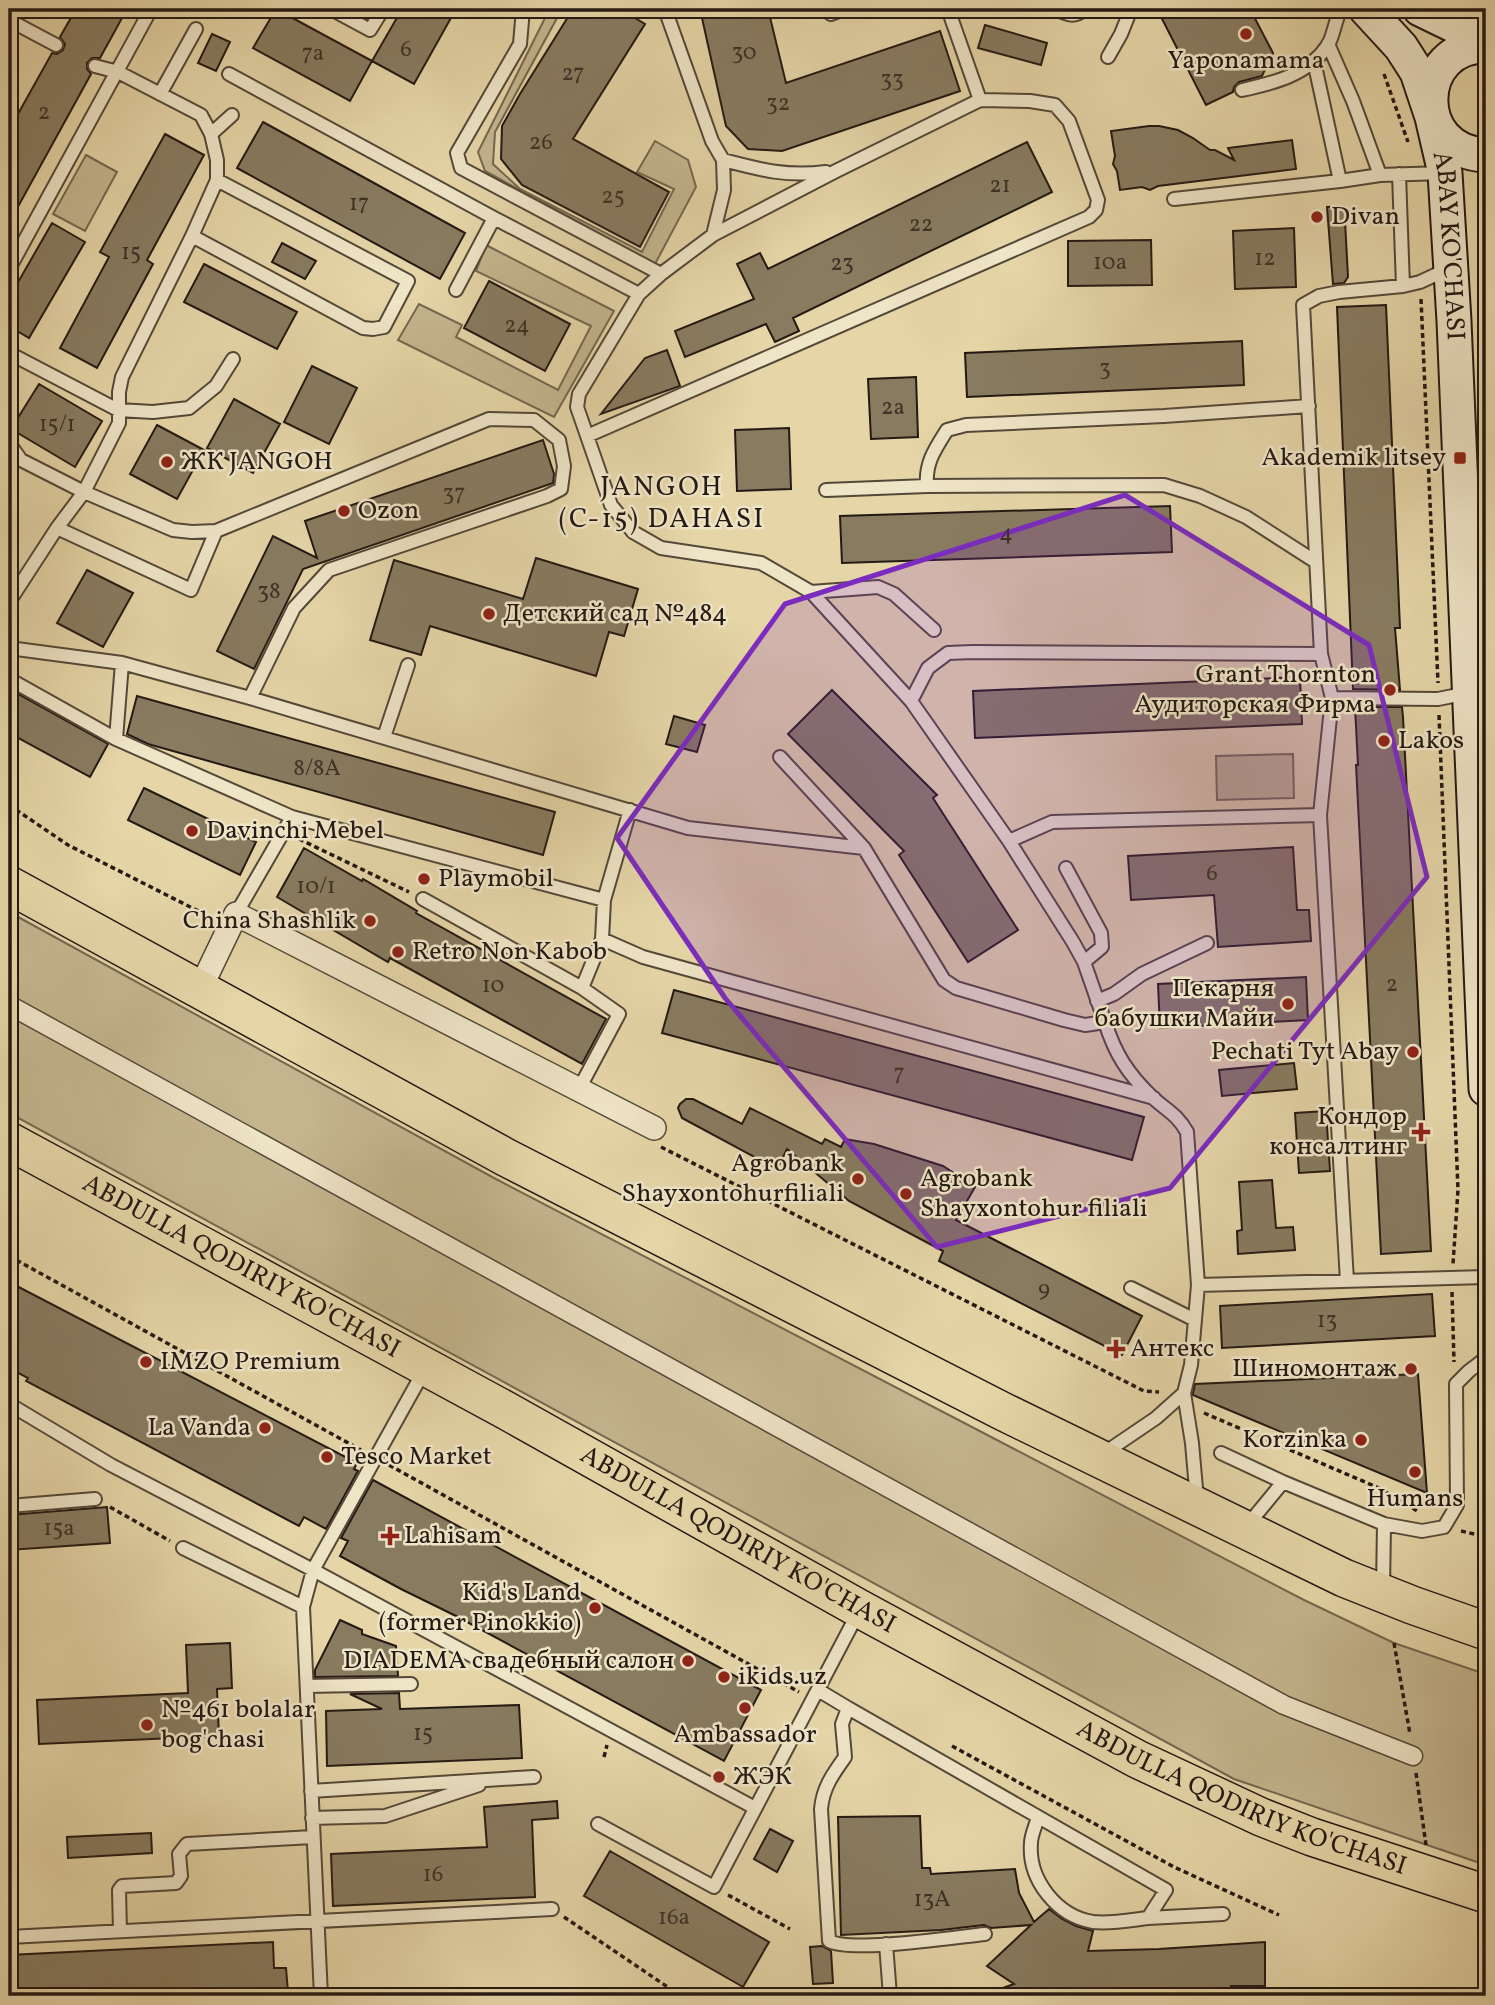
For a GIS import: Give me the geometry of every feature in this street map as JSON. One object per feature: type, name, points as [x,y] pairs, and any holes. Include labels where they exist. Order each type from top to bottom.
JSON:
[{"type":"main road","points":[[1366,9],[1401,47],[1417,72],[1432,117],[1441,134],[1455,147],[1473,155],[1486,155]]},
{"type":"main road","points":[[1438,13],[1486,43]]},
{"type":"main road","points":[[1432,117],[1430,98],[1434,79],[1443,64],[1458,52],[1486,43]]},
{"type":"main road","name":"ABAY KO'CHASI","points":[[1432,117],[1430,173],[1452,268],[1465,694],[1486,1089]]},
{"type":"main road","points":[[9,885],[507,1158],[1004,1412],[1344,1578],[1486,1631]]},
{"type":"main road","name":"ABDULLA QODIRIY KO'CHASI","points":[[10,1146],[426,1367],[860,1609],[1137,1759],[1198,1789],[1312,1837],[1486,1894]]},
{"type":"street","points":[[200,989],[233,921],[579,1089],[656,1137]]},
{"type":"street","points":[[9,1005],[1284,1704],[1413,1756]]},
{"type":"lane","points":[[9,269],[151,9]]},
{"type":"lane","points":[[331,9],[370,30],[383,9]]},
{"type":"lane","points":[[523,9],[520,44],[457,153],[461,168],[661,274]]},
{"type":"lane","points":[[665,9],[712,141],[723,160],[724,190],[713,234]]},
{"type":"lane","points":[[824,9],[831,13],[844,9]]},
{"type":"lane","points":[[948,9],[979,100]]},
{"type":"lane","points":[[1056,9],[1069,15],[1077,15],[1085,9]]},
{"type":"lane","points":[[1108,57],[1131,9]]},
{"type":"lane","points":[[1242,90],[1274,83],[1303,71],[1328,44],[1341,9]]},
{"type":"lane","points":[[9,20],[56,45]]},
{"type":"lane","points":[[160,94],[196,29]]},
{"type":"lane","points":[[1328,44],[1380,175]]},
{"type":"lane","points":[[1314,61],[1340,181]]},
{"type":"lane","points":[[9,602],[84,492],[119,423],[118,392],[122,377],[217,180],[211,134],[201,115],[118,72],[95,66]]},
{"type":"lane","points":[[229,74],[639,294]]},
{"type":"lane","points":[[587,436],[1089,217],[1096,210],[1098,200],[1069,121],[1055,105],[1030,101],[979,100],[713,234],[639,294],[579,394],[577,407],[611,506],[633,533],[661,548],[761,563],[811,592],[912,701],[1009,841],[1073,942],[1084,962],[1112,1044],[1129,1073],[1180,1119],[1187,1132],[1198,1285],[1191,1365],[1184,1394],[1198,1507]]},
{"type":"lane","points":[[211,134],[232,115]]},
{"type":"lane","points":[[723,160],[776,174],[807,175],[836,171]]},
{"type":"lane","points":[[1174,199],[1380,175],[1430,173]]},
{"type":"lane","points":[[1398,174],[1403,286]]},
{"type":"lane","points":[[192,236],[363,328],[384,327],[408,281],[217,180]]},
{"type":"lane","points":[[456,290],[494,218]]},
{"type":"lane","points":[[1347,1281],[1320,815],[1332,698],[1321,654],[1303,305],[1319,296],[1339,292],[1420,282],[1452,268]]},
{"type":"lane","points":[[9,353],[118,410],[153,412],[189,408],[216,386],[233,359]]},
{"type":"lane","points":[[927,486],[926,474],[930,456],[947,430],[966,425],[1309,406]]},
{"type":"lane","points":[[9,443],[21,460],[84,492],[173,530],[192,532],[216,531],[489,419],[534,420],[559,440],[564,467],[561,489],[329,570],[293,608],[250,698]]},
{"type":"lane","points":[[826,490],[927,486],[1164,485],[1200,496],[1246,517],[1316,562]]},
{"type":"lane","points":[[57,528],[191,590],[216,531]]},
{"type":"lane","points":[[811,592],[878,587],[894,594],[934,630]]},
{"type":"lane","points":[[9,648],[122,663],[384,737],[688,828],[864,848]]},
{"type":"lane","points":[[912,701],[928,668],[948,653],[1321,654]]},
{"type":"lane","points":[[116,738],[122,663]]},
{"type":"lane","points":[[384,737],[408,665]]},
{"type":"lane","points":[[9,679],[116,738],[292,817],[604,900]]},
{"type":"lane","points":[[1332,698],[1465,694]]},
{"type":"lane","points":[[780,757],[864,848],[944,980],[956,988],[1064,1020],[1085,1025],[1105,1022]]},
{"type":"lane","points":[[582,988],[602,939],[604,900],[630,810]]},
{"type":"lane","points":[[1009,841],[1052,822],[1320,815]]},
{"type":"lane","points":[[233,921],[292,817]]},
{"type":"lane","points":[[1066,868],[1101,933],[1102,947],[1084,962]]},
{"type":"lane","points":[[424,898],[582,988],[619,1014],[579,1089]]},
{"type":"lane","points":[[602,939],[643,957],[1154,1098]]},
{"type":"lane","points":[[1097,1001],[1114,994],[1142,974],[1207,943]]},
{"type":"lane","points":[[1198,1285],[1486,1277]]},
{"type":"lane","points":[[1131,1288],[1195,1320]]},
{"type":"lane","points":[[1221,1453],[1384,1524],[1422,1531],[1444,1527],[1457,1505],[1455,1384],[1486,1358]]},
{"type":"lane","points":[[321,1996],[303,1607],[313,1570],[426,1367]]},
{"type":"lane","points":[[1098,1458],[1156,1418],[1184,1394]]},
{"type":"lane","points":[[9,1404],[111,1465],[313,1570],[755,1808]]},
{"type":"lane","points":[[1243,1530],[1283,1482]]},
{"type":"lane","points":[[9,1506],[95,1499]]},
{"type":"lane","points":[[1383,1594],[1384,1524]]},
{"type":"lane","points":[[183,1548],[303,1607]]},
{"type":"lane","points":[[598,1824],[714,1887],[860,1609]]},
{"type":"lane","points":[[307,1686],[411,1684]]},
{"type":"lane","points":[[816,1695],[848,1708],[1166,1890],[1148,1917]]},
{"type":"lane","points":[[848,1708],[842,1724],[845,1757],[830,1777],[822,1794],[829,1941],[839,1945],[886,1944],[985,1934]]},
{"type":"lane","points":[[311,1791],[534,1777]]},
{"type":"lane","points":[[312,1818],[385,1816],[496,1780]]},
{"type":"lane","points":[[1038,1817],[1031,1843],[1034,1871],[1047,1895],[1068,1913],[1094,1922],[1223,1914]]},
{"type":"lane","points":[[120,1931],[119,1890],[122,1886],[176,1883],[181,1876],[179,1854],[187,1844],[313,1837]]},
{"type":"lane","points":[[9,1937],[552,1909]]},
{"type":"lane","points":[[886,1944],[890,1996]]},
{"type":"lane","points":[[1434,1996],[1454,1995]]},
{"type":"path","points":[[1383,71],[1415,163],[1430,173]]},
{"type":"path","points":[[1420,282],[1465,694],[1458,1190]]},
{"type":"path","points":[[9,805],[68,845],[233,921]]},
{"type":"path","points":[[284,831],[424,898]]},
{"type":"path","points":[[656,1137],[1144,1391],[1184,1394],[1203,1413],[1379,1488],[1444,1527],[1479,1535]]},
{"type":"path","points":[[9,1256],[374,1457],[816,1695]]},
{"type":"path","points":[[95,1499],[183,1548]]},
{"type":"path","points":[[946,1742],[1174,1867],[1279,1915]]},
{"type":"path","points":[[714,1887],[790,1929]]},
{"type":"path","points":[[552,1909],[681,1996]]},
{"type":"highlighted area","points":[[1125,495],[1369,645],[1427,877],[1170,1188],[937,1247],[725,998],[617,838],[785,604]]},
{"type":"shaded area","points":[[548,12],[557,18],[495,132],[493,164],[520,189],[642,252],[674,189],[637,172],[655,141],[688,160],[696,187],[655,264],[485,171],[478,152]]},
{"type":"shaded area","points":[[86,155],[117,172],[85,231],[53,214]]},
{"type":"shaded area","points":[[486,245],[614,311],[554,417],[398,340],[419,304],[462,325],[456,337],[558,390],[591,326],[476,271]]},
{"type":"shaded area","points":[[1293,754],[1294,798],[1217,800],[1216,756]]},
{"type":"shaded area","points":[[9,912],[494,1178],[1304,1600],[1394,1643],[1485,1674],[1480,1863],[1234,1779],[9,1113]]},
{"type":"building","points":[[76,9],[127,9],[100,58],[92,58],[87,63],[91,74],[9,223],[9,130],[52,53],[57,54],[63,50],[65,44],[60,37]]},
{"type":"building","points":[[276,9],[372,61],[350,101],[253,48]]},
{"type":"building","points":[[402,9],[456,9],[414,84],[372,61]]},
{"type":"building","points":[[573,9],[620,9],[645,24],[573,139],[669,192],[640,247],[522,185],[501,159],[502,126]]},
{"type":"building","points":[[700,9],[768,9],[786,83],[940,31],[960,91],[782,151],[748,149],[726,126]]},
{"type":"building","points":[[1157,9],[1250,9],[1273,53],[1262,76],[1239,82],[1233,92],[1206,105]]},
{"type":"building","points":[[985,25],[1047,43],[1041,65],[978,48]]},
{"type":"building","points":[[212,34],[230,42],[216,71],[198,63]]},
{"type":"building","points":[[263,122],[465,233],[440,279],[237,168]]},
{"type":"building","points":[[1149,126],[1178,130],[1210,150],[1234,160],[1228,148],[1292,140],[1296,169],[1158,186],[1150,190],[1142,187],[1120,190],[1113,164],[1115,156],[1111,131]]},
{"type":"building","points":[[165,134],[204,155],[147,260],[153,264],[97,368],[60,348],[109,257],[100,252]]},
{"type":"building","points":[[1027,142],[1052,192],[793,318],[799,331],[775,342],[766,324],[685,357],[675,331],[754,299],[737,264],[760,253],[768,269]]},
{"type":"building","points":[[1344,206],[1347,215],[1348,277],[1344,283],[1333,284],[1327,207]]},
{"type":"building","points":[[52,223],[85,242],[29,338],[9,326],[9,298]]},
{"type":"building","points":[[1294,228],[1296,287],[1235,289],[1233,231]]},
{"type":"building","points":[[1151,240],[1152,285],[1068,286],[1068,241]]},
{"type":"building","points":[[282,243],[316,261],[305,279],[272,262]]},
{"type":"building","points":[[204,264],[297,312],[277,349],[184,302]]},
{"type":"building","points":[[489,281],[570,324],[545,371],[464,328]]},
{"type":"building","points":[[1386,305],[1400,628],[1395,628],[1400,690],[1353,689],[1337,307]]},
{"type":"building","points":[[1242,341],[1244,385],[967,397],[965,353]]},
{"type":"building","points":[[667,350],[680,386],[601,414],[645,358]]},
{"type":"building","points":[[312,366],[357,388],[329,444],[284,422]]},
{"type":"building","points":[[916,377],[918,437],[871,439],[868,379]]},
{"type":"building","points":[[39,384],[102,421],[75,467],[11,429]]},
{"type":"building","points":[[234,399],[280,424],[253,473],[207,448]]},
{"type":"building","name":"ЖК JANGOH","points":[[157,425],[204,450],[177,499],[130,474]]},
{"type":"building","points":[[789,428],[791,489],[737,491],[735,430]]},
{"type":"building","points":[[543,440],[554,474],[553,483],[303,569],[254,669],[217,651],[273,536],[317,558],[305,521]]},
{"type":"building","points":[[1170,506],[1172,552],[842,563],[840,516]]},
{"type":"building","points":[[536,558],[638,589],[624,636],[609,632],[596,676],[430,626],[421,655],[370,640],[394,560],[523,599]]},
{"type":"building","points":[[87,570],[133,593],[103,647],[57,623]]},
{"type":"building","points":[[1300,677],[1302,724],[975,738],[973,691]]},
{"type":"building","points":[[9,689],[108,744],[90,777],[9,733]]},
{"type":"building","points":[[832,690],[937,795],[933,798],[1018,930],[968,962],[899,855],[904,851],[788,734]]},
{"type":"building","points":[[137,696],[555,812],[543,855],[148,744],[127,734]]},
{"type":"building","points":[[1355,707],[1402,707],[1431,1251],[1381,1254]]},
{"type":"building","points":[[674,716],[705,725],[697,752],[666,744]]},
{"type":"building","name":"Davinchi Mebel","points":[[144,788],[256,842],[240,875],[128,820]]},
{"type":"building","points":[[1293,847],[1297,910],[1309,910],[1311,941],[1218,947],[1214,895],[1131,900],[1128,856]]},
{"type":"building","points":[[304,848],[606,1019],[582,1064],[390,958],[388,962],[277,897]]},
{"type":"building","points":[[1306,977],[1308,1020],[1160,1028],[1158,984]]},
{"type":"building","points":[[674,990],[1144,1117],[1132,1160],[662,1033]]},
{"type":"building","points":[[1294,1063],[1297,1089],[1222,1096],[1219,1070]]},
{"type":"building","points":[[686,1099],[693,1099],[742,1124],[750,1108],[822,1144],[825,1139],[841,1147],[845,1139],[874,1144],[943,1166],[975,1187],[956,1220],[1142,1316],[1122,1355],[939,1261],[943,1251],[849,1201],[787,1149],[777,1169],[682,1118],[678,1108]]},
{"type":"building","points":[[1326,1111],[1330,1171],[1299,1173],[1295,1113]]},
{"type":"building","points":[[1272,1180],[1276,1228],[1293,1227],[1295,1250],[1238,1254],[1237,1231],[1242,1230],[1239,1182]]},
{"type":"building","points":[[9,1282],[357,1463],[354,1469],[358,1471],[326,1529],[304,1517],[299,1526],[26,1381],[28,1378],[9,1368]]},
{"type":"building","points":[[1432,1294],[1435,1336],[1222,1348],[1220,1306]]},
{"type":"building","name":"Korzinka","points":[[1418,1374],[1427,1493],[1193,1395],[1195,1384]]},
{"type":"building","points":[[373,1480],[761,1690],[724,1761],[340,1556],[348,1541],[341,1538]]},
{"type":"building","points":[[107,1507],[110,1543],[9,1550],[9,1515]]},
{"type":"building","points":[[340,1620],[362,1630],[362,1634],[396,1646],[398,1676],[315,1677],[315,1670]]},
{"type":"building","points":[[230,1643],[232,1688],[217,1689],[219,1736],[39,1744],[37,1700],[188,1693],[186,1645]]},
{"type":"building","points":[[399,1693],[400,1709],[519,1705],[522,1758],[327,1766],[326,1711],[382,1709],[350,1694]]},
{"type":"building","points":[[557,1801],[558,1818],[532,1820],[535,1897],[333,1906],[331,1854],[487,1847],[484,1807]]},
{"type":"building","points":[[920,1816],[922,1868],[930,1868],[931,1874],[1015,1869],[1019,1893],[1034,1922],[1049,1909],[1076,1926],[1093,1931],[1088,1951],[1265,1942],[1265,1986],[1231,1986],[1232,1995],[1221,1996],[986,1996],[1014,1984],[987,1966],[1031,1925],[991,1928],[984,1925],[841,1935],[838,1817]]},
{"type":"building","points":[[770,1829],[793,1841],[777,1872],[754,1859]]},
{"type":"building","points":[[151,1833],[152,1853],[68,1858],[67,1837]]},
{"type":"building","points":[[610,1851],[769,1942],[743,1987],[584,1896]]},
{"type":"building","points":[[273,1942],[274,1968],[286,1968],[288,1992],[207,1996],[9,1996],[9,1955]]},
{"type":"building","points":[[822,1946],[831,1951],[833,1983],[813,1984],[810,1947]]},
{"type":"place","name":"Yaponamama","points":[[1246,34]]},
{"type":"place","name":"Divan","points":[[1317,217]]},
{"type":"place","name":"Akademik litsey","points":[[1460,458]]},
{"type":"place","name":"ЖК JANGOH","points":[[167,462]]},
{"type":"place","name":"Ozon","points":[[344,511]]},
{"type":"place","name":"Детский сад №484","points":[[489,614]]},
{"type":"place","name":"Grant Thornton Аудиторская Фирма","points":[[1390,690]]},
{"type":"place","name":"Lakos","points":[[1384,741]]},
{"type":"place","name":"Davinchi Mebel","points":[[192,831]]},
{"type":"place","name":"Playmobil","points":[[424,879]]},
{"type":"place","name":"China Shashlik","points":[[370,921]]},
{"type":"place","name":"Retro Non Kabob","points":[[398,952]]},
{"type":"place","name":"Пекарня бабушки Майи","points":[[1288,1004]]},
{"type":"place","name":"Pechati Tyt Abay","points":[[1413,1052]]},
{"type":"place","name":"Кондор консалтинг","points":[[1421,1132]]},
{"type":"place","name":"Agrobank Shayxontohurfiliali","points":[[858,1179]]},
{"type":"place","name":"Agrobank Shayxontohur filiali","points":[[906,1194]]},
{"type":"place","name":"Антекс","points":[[1116,1349]]},
{"type":"place","name":"IMZO Premium","points":[[146,1362]]},
{"type":"place","name":"Шиномонтаж","points":[[1411,1369]]},
{"type":"place","name":"La Vanda","points":[[265,1428]]},
{"type":"place","name":"Korzinka","points":[[1361,1440]]},
{"type":"place","name":"Tesco Market","points":[[327,1457]]},
{"type":"place","name":"Humans","points":[[1415,1472]]},
{"type":"place","name":"Lahisam","points":[[390,1536]]},
{"type":"place","name":"Kid's Land (former Pinokkio)","points":[[595,1608]]},
{"type":"place","name":"DIADEMA свадебный салон","points":[[688,1661]]},
{"type":"place","name":"ikids.uz","points":[[724,1677]]},
{"type":"place","name":"Ambassador","points":[[745,1708]]},
{"type":"place","name":"№461 bolalar bog'chasi","points":[[147,1725]]},
{"type":"place","name":"ЖЭК","points":[[719,1777]]},
{"type":"district","name":"JANGOH (C-15) DAHASI","points":[[662,503]]}]
